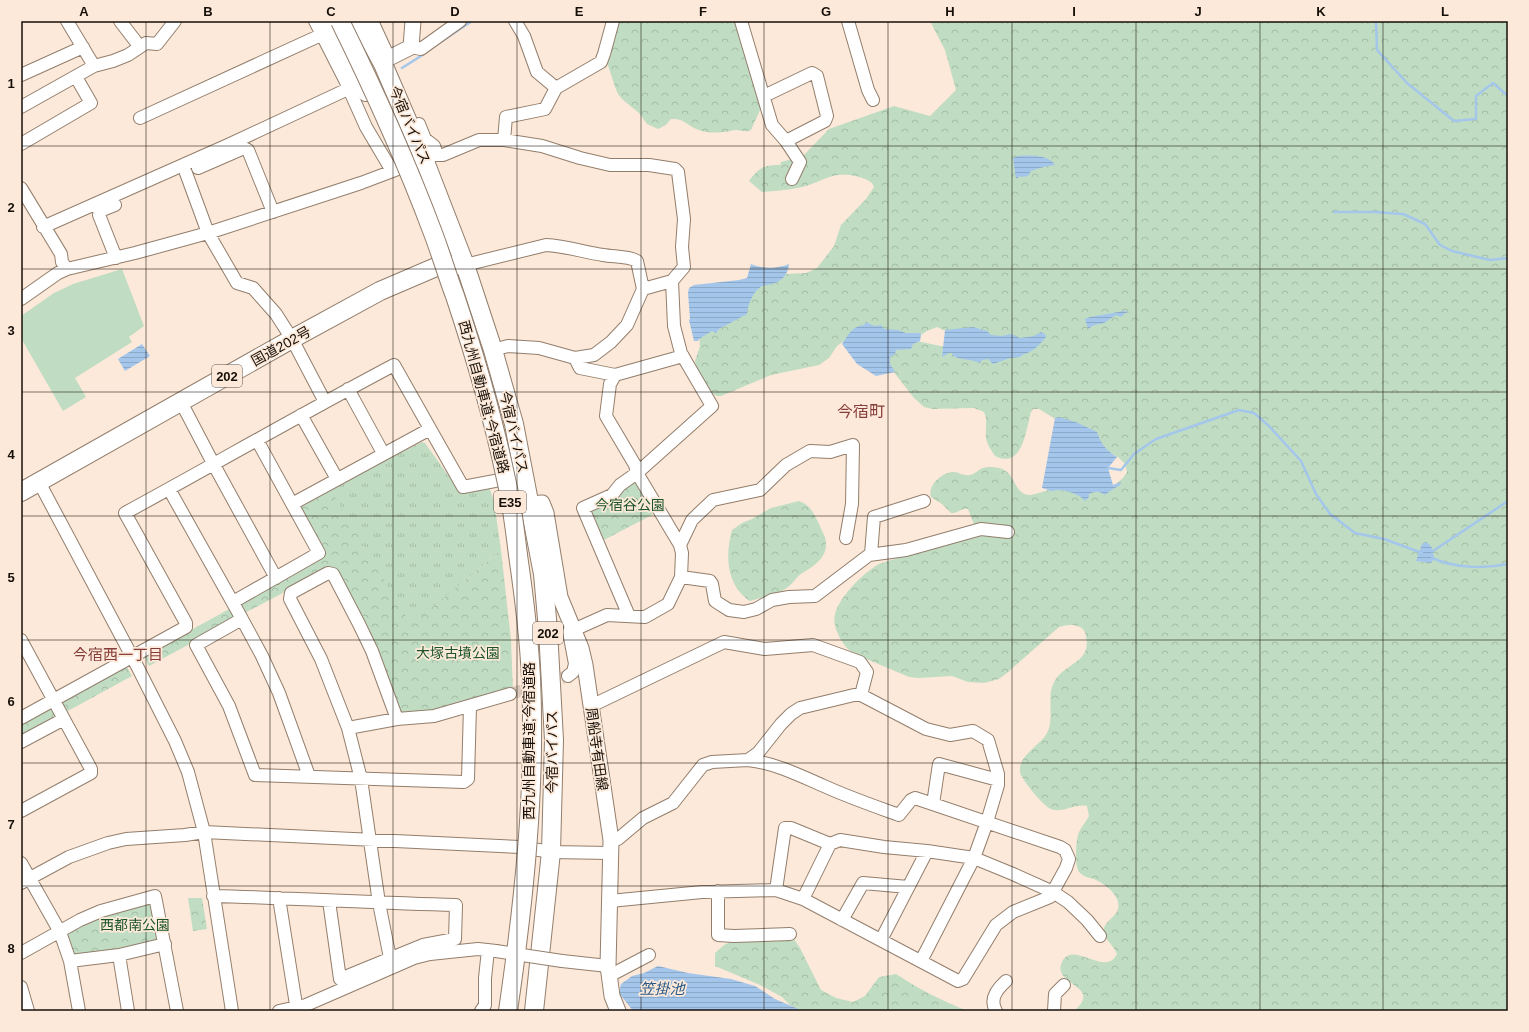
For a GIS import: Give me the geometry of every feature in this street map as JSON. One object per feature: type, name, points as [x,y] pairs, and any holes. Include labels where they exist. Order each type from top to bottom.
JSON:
[{"type":"highway","name":"今宿バイパス","points":[[334,21],[369,96],[396,170],[456,318],[474,374],[500,480],[512,550],[522,649],[525,702],[522,847],[511,941],[500,1011]]},
{"type":"highway","name":"西九州自動車道;今宿道路","points":[[340,21],[402,156],[434,234],[470,341],[506,481],[521,575],[528,635],[531,680],[529,824],[517,948],[508,1011]]},
{"type":"highway","name":"西九州自動車道;今宿道路","points":[[353,21],[374,62],[445,232],[486,353],[516,479],[527,539],[537,634],[543,748],[536,887],[529,948],[518,1011]]},
{"type":"highway","name":"今宿バイパス","points":[[360,21],[386,61],[430,157],[493,350],[514,424],[543,574],[548,630],[554,740],[551,852],[534,1011]]},
{"type":"highway","points":[[364,21],[386,61]]},
{"type":"highway","points":[[323,28],[369,96]]},
{"type":"highway","name":"国道202号","points":[[21,492],[292,339],[380,292],[436,267],[465,265]]},
{"type":"main road","points":[[386,61],[411,47],[413,21]]},
{"type":"main road","name":"周船寺有田線","points":[[530,504],[542,503],[546,513],[560,597],[581,648],[591,706],[610,846],[609,971],[614,1010]]},
{"type":"street","points":[[68,21],[94,66]]},
{"type":"street","points":[[120,21],[140,47]]},
{"type":"street","points":[[315,21],[323,28],[348,89],[366,127],[396,170]]},
{"type":"street","points":[[372,21],[386,61]]},
{"type":"street","points":[[411,47],[421,49],[460,21]]},
{"type":"street","points":[[515,21],[524,36],[537,72],[556,88]]},
{"type":"street","points":[[504,140],[506,117],[545,109],[556,88],[600,62],[604,54],[612,21]]},
{"type":"street","points":[[740,21],[772,125],[786,141],[800,162],[792,179]]},
{"type":"street","points":[[848,21],[868,90],[873,100]]},
{"type":"street","points":[[21,107],[94,66],[128,55],[146,43],[157,44],[172,23]]},
{"type":"street","points":[[140,118],[323,28]]},
{"type":"street","points":[[21,75],[83,47]]},
{"type":"street","points":[[764,96],[812,73],[817,76],[827,116],[825,121],[786,141]]},
{"type":"street","points":[[21,144],[91,103],[76,77]]},
{"type":"street","points":[[44,227],[228,146],[348,89]]},
{"type":"street","points":[[21,299],[58,273],[67,269],[116,258],[273,212],[430,157],[443,155],[479,140],[504,140],[542,146],[580,158],[610,165],[648,165],[675,169],[678,172],[684,219],[682,247],[684,267],[672,281],[643,289]]},
{"type":"street","points":[[116,258],[99,215],[100,211],[244,148],[248,150],[273,212]]},
{"type":"street","points":[[186,173],[208,232],[237,283],[253,288],[276,314],[292,339],[325,402]]},
{"type":"street","points":[[21,188],[61,254],[62,262],[67,269]]},
{"type":"street","points":[[465,265],[546,245],[558,246],[604,256],[633,259],[637,262],[643,289],[627,325],[611,342],[594,354],[575,358],[539,348],[508,346],[493,350]]},
{"type":"street","points":[[629,616],[583,508],[612,495],[620,485],[637,473],[712,406],[683,356],[674,326],[672,281]]},
{"type":"street","points":[[575,358],[580,368],[615,375],[683,356]]},
{"type":"street","points":[[21,718],[186,627],[186,623],[125,513],[394,365],[463,487],[500,480]]},
{"type":"street","points":[[568,676],[573,672],[575,664],[569,632],[607,615],[645,617],[668,604],[682,577],[682,553],[680,544],[637,473],[635,465],[606,416],[610,384],[615,375]]},
{"type":"street","points":[[348,389],[383,453]]},
{"type":"street","points":[[181,402],[276,578]]},
{"type":"street","points":[[302,415],[337,479]]},
{"type":"street","points":[[292,504],[383,453],[430,429]]},
{"type":"street","points":[[233,602],[318,553],[257,440]]},
{"type":"street","points":[[680,544],[692,520],[713,500],[760,490],[786,465],[810,451],[830,452],[854,445],[852,504],[846,538]]},
{"type":"street","points":[[39,482],[132,657],[178,747],[188,772],[204,832],[232,1011]]},
{"type":"street","points":[[169,489],[262,656],[280,693],[309,776]]},
{"type":"street","points":[[871,554],[874,517],[924,501]]},
{"type":"street","points":[[682,577],[710,581],[712,584],[715,601],[718,604],[729,610],[744,612],[756,609],[772,600],[789,597],[815,596],[871,554],[906,550],[981,529],[1008,532]]},
{"type":"street","points":[[390,958],[379,903],[361,779],[348,728],[321,659],[290,599],[291,593],[328,572],[333,574],[372,651],[397,719]]},
{"type":"street","points":[[242,619],[196,645],[229,706],[255,776],[309,776],[464,782],[468,778],[470,706]]},
{"type":"street","points":[[591,706],[724,642],[765,649],[813,645],[863,667],[861,695]]},
{"type":"street","points":[[21,811],[91,773],[91,769],[22,644]]},
{"type":"street","points":[[348,728],[397,719],[434,716],[510,694]]},
{"type":"street","points":[[748,760],[758,753],[781,724],[791,714],[800,708],[854,694],[861,695],[926,729],[950,735],[973,731],[988,740],[998,774],[998,785],[987,822],[974,858],[921,961]]},
{"type":"street","points":[[21,742],[64,719]]},
{"type":"street","points":[[25,881],[70,858],[108,843],[126,839],[185,835],[204,832],[522,847],[551,852],[610,846],[643,818],[673,803],[704,765],[712,762],[748,760],[765,762],[796,773],[824,786],[899,815],[911,800],[916,798],[1065,850],[1069,859],[1066,868],[1050,897],[1013,912],[996,925],[963,979],[958,981],[803,899],[776,890],[718,891],[610,901]]},
{"type":"street","points":[[933,804],[939,764],[998,780]]},
{"type":"street","points":[[776,890],[785,828],[791,828],[830,844]]},
{"type":"street","points":[[803,899],[830,844],[840,840],[974,858],[1053,892],[1068,902],[1100,936]]},
{"type":"street","points":[[881,940],[927,851]]},
{"type":"street","points":[[21,863],[25,881],[60,932],[70,961],[79,1011]]},
{"type":"street","points":[[842,920],[862,883],[908,886]]},
{"type":"street","points":[[718,891],[718,935],[734,936],[790,934]]},
{"type":"street","points":[[21,953],[80,920],[101,911],[155,896],[177,1011]]},
{"type":"street","points":[[213,896],[456,906],[455,939],[423,944],[340,979],[329,901]]},
{"type":"street","points":[[279,898],[297,1009]]},
{"type":"street","points":[[70,961],[119,955],[165,944]]},
{"type":"street","points":[[279,1011],[297,1009],[414,958],[430,954],[478,949],[562,961],[609,971],[649,955]]},
{"type":"street","points":[[481,1011],[485,1005],[485,978],[492,951]]},
{"type":"street","points":[[119,955],[128,1011]]},
{"type":"street","points":[[996,1011],[994,1008],[993,998],[997,989],[1006,981]]},
{"type":"street","points":[[1054,1011],[1055,994],[1064,985]]},
{"type":"street","points":[[21,987],[28,1011]]},
{"type":"green space","points":[[617,21],[735,21],[761,101],[760,110],[751,130],[736,130],[714,133],[702,131],[676,119],[671,119],[666,125],[658,129],[647,124],[639,113],[618,94],[607,62]]},
{"type":"green space","points":[[930,21],[1508,21],[1508,1011],[1074,1011],[1082,1002],[1083,996],[1080,990],[1063,976],[1061,970],[1062,962],[1067,956],[1073,954],[1097,961],[1105,962],[1112,960],[1117,954],[1104,934],[1104,931],[1107,923],[1118,909],[1117,899],[1107,887],[1094,879],[1083,875],[1078,870],[1076,855],[1077,838],[1089,816],[1087,806],[1078,806],[1063,810],[1053,810],[1049,808],[1032,791],[1024,780],[1020,772],[1020,766],[1030,751],[1044,738],[1047,733],[1051,714],[1051,694],[1054,682],[1058,676],[1076,662],[1085,652],[1087,645],[1084,631],[1080,627],[1074,625],[1059,627],[999,679],[984,683],[968,682],[952,676],[919,678],[909,677],[857,655],[847,648],[842,641],[835,626],[835,614],[847,593],[866,573],[879,564],[974,533],[974,524],[968,509],[951,513],[942,504],[931,497],[931,488],[941,476],[950,472],[970,475],[985,467],[1002,469],[1011,476],[1021,492],[1030,495],[1066,488],[1106,492],[1123,478],[1127,472],[1125,464],[1119,458],[1039,409],[1033,409],[1031,412],[1022,446],[1012,457],[1004,459],[995,456],[987,443],[986,418],[984,412],[974,408],[932,409],[924,407],[914,398],[889,366],[888,357],[896,349],[917,341],[945,347],[950,333],[937,327],[927,331],[915,339],[856,332],[837,346],[829,358],[819,365],[771,375],[721,396],[713,394],[696,366],[695,361],[700,346],[699,336],[745,305],[759,286],[784,274],[806,273],[817,268],[834,246],[841,225],[866,199],[874,187],[868,180],[856,176],[840,175],[802,187],[762,192],[749,181],[755,173],[766,166],[780,165],[781,162],[803,156],[829,129],[894,106],[930,116],[956,90],[945,50]]},
{"type":"green space","points":[[122,269],[144,326],[129,337],[132,342],[75,378],[86,397],[63,411],[21,338],[21,316],[54,293],[73,284]]},
{"type":"green space","points":[[422,442],[425,443],[460,492],[489,487],[494,501],[501,550],[411,626],[392,621],[317,495]]},
{"type":"green space","name":"今宿谷公園","points":[[633,478],[649,499],[653,512],[652,515],[600,542],[589,509]]},
{"type":"green space","name":"大塚古墳公園","points":[[329,487],[411,625],[501,550],[511,640],[513,691],[437,712],[401,717],[328,569],[243,614],[240,603],[321,558],[298,507]]},
{"type":"green space","points":[[799,501],[806,505],[814,514],[825,536],[826,549],[824,554],[818,562],[799,576],[784,590],[770,596],[750,601],[736,587],[729,569],[728,549],[732,530],[771,508]]},
{"type":"green space","points":[[231,608],[235,617],[234,620],[149,666],[144,656]]},
{"type":"green space","points":[[127,667],[132,676],[66,712],[61,704],[63,700]]},
{"type":"green space","points":[[50,707],[56,714],[54,718],[21,737],[21,723]]},
{"type":"green space","points":[[188,898],[202,898],[207,929],[193,931]]},
{"type":"green space","name":"西都南公園","points":[[152,902],[159,941],[73,956],[65,935],[95,918]]},
{"type":"green space","points":[[777,935],[794,939],[821,990],[836,998],[853,1002],[865,996],[879,977],[896,974],[913,985],[968,1011],[796,1011],[782,997],[760,985],[715,966],[715,953],[724,945],[737,939]]},
{"type":"water","points":[[1018,156],[1044,157],[1055,165],[1031,171],[1028,176],[1020,176],[1016,179],[1013,158]]},
{"type":"water","points":[[751,264],[770,268],[789,264],[786,274],[782,279],[772,284],[762,286],[756,291],[748,306],[747,314],[719,329],[716,333],[712,331],[698,341],[694,341],[689,320],[689,288],[694,285],[747,278]]},
{"type":"water","points":[[1124,311],[1130,312],[1125,313],[1121,317],[1116,315],[1104,323],[1094,325],[1088,329],[1085,319]]},
{"type":"water","points":[[866,322],[874,326],[881,325],[884,329],[898,330],[906,333],[920,333],[920,341],[913,344],[911,349],[896,350],[895,354],[890,357],[890,364],[895,372],[876,376],[857,364],[842,344],[853,329],[864,325]]},
{"type":"water","points":[[973,327],[987,331],[991,335],[1001,336],[1011,334],[1020,338],[1034,336],[1041,332],[1045,334],[1046,337],[1030,352],[1020,357],[1010,358],[993,364],[988,359],[982,360],[980,363],[953,356],[952,353],[942,357],[945,330]]},
{"type":"water","points":[[142,344],[150,356],[125,371],[118,359]]},
{"type":"water","points":[[1059,417],[1076,422],[1097,432],[1104,446],[1117,457],[1108,468],[1113,485],[1121,482],[1120,485],[1105,495],[1097,492],[1089,494],[1089,497],[1085,501],[1076,494],[1058,490],[1051,491],[1042,488],[1055,418]]},
{"type":"water","points":[[1426,542],[1430,545],[1433,551],[1434,559],[1431,563],[1416,561],[1422,544]]},
{"type":"water","name":"笠掛池","points":[[658,966],[688,973],[731,979],[755,986],[775,999],[803,1011],[633,1011],[619,993],[621,984],[632,976],[644,973]]},
{"type":"waterway","points":[[436,45],[472,21]]},
{"type":"waterway","points":[[1376,21],[1377,50],[1407,83],[1454,121],[1476,119],[1476,96],[1493,83],[1508,96]]},
{"type":"waterway","points":[[402,68],[424,54]]},
{"type":"waterway","points":[[1334,212],[1403,214],[1425,224],[1440,245],[1452,251],[1490,260],[1508,258]]},
{"type":"waterway","points":[[1108,468],[1121,470],[1134,454],[1156,439],[1239,410],[1254,413],[1269,426],[1301,461],[1316,494],[1330,514],[1355,533],[1384,539],[1422,553]]},
{"type":"waterway","points":[[1431,551],[1508,501]]},
{"type":"waterway","points":[[1432,558],[1450,564],[1469,567],[1489,567],[1508,564]]},
{"type":"tunnel","points":[[510,694],[568,676]]},
{"type":"district","name":"今宿町","points":[[861,411]]},
{"type":"district","name":"今宿西一丁目","points":[[118,655]]}]
